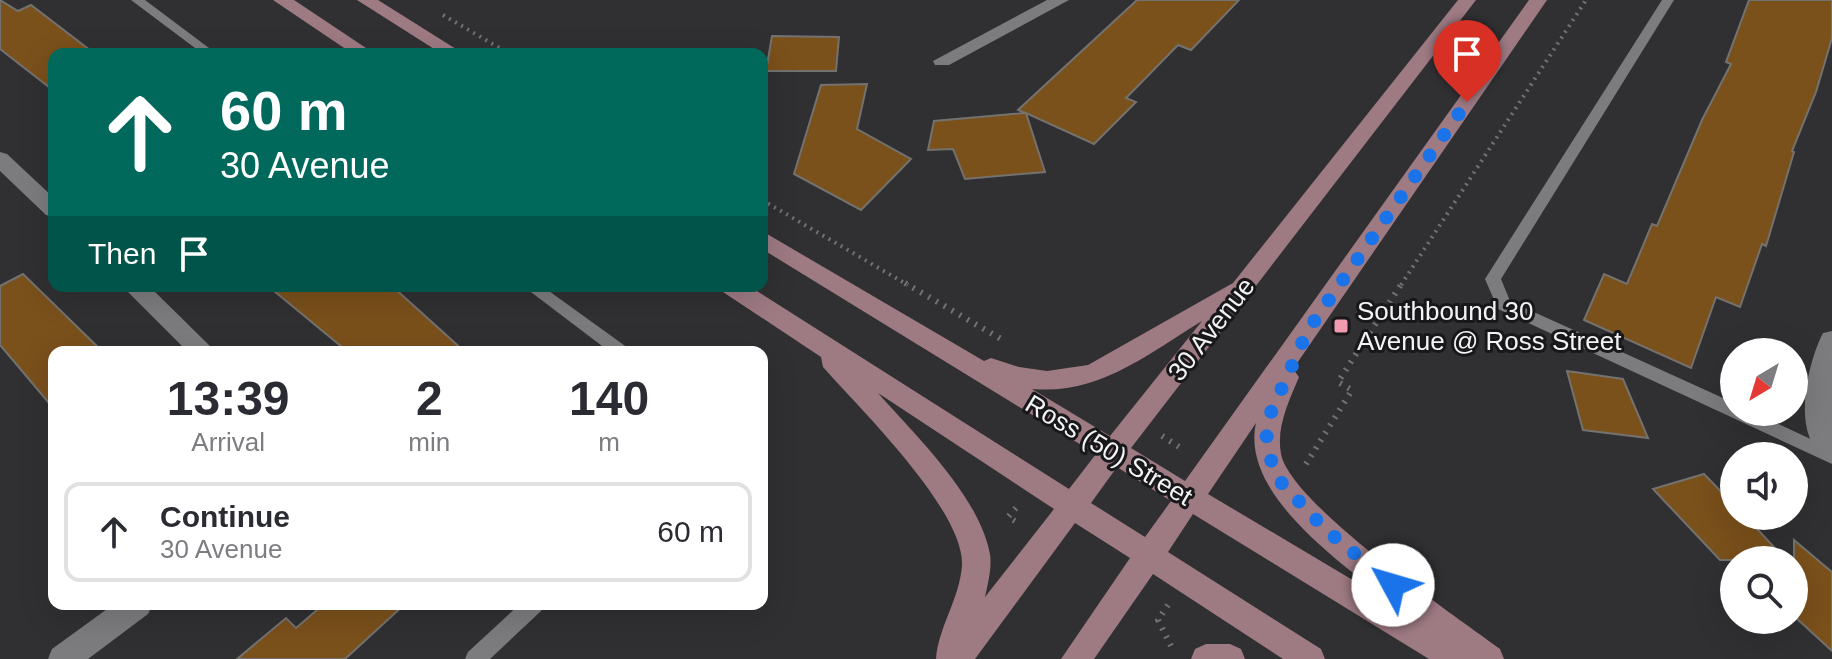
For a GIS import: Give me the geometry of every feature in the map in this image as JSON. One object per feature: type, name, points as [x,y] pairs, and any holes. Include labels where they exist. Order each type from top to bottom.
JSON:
[{"type":"main road","points":[[282,0],[357,48]]},
{"type":"main road","points":[[366,0],[445,48]]},
{"type":"main road","name":"30 Avenue","points":[[956,659],[1137,421],[1467,0]]},
{"type":"main road","points":[[1076,659],[1538,0]]},
{"type":"main road","name":"Ross (50) Street","points":[[768,243],[1457,659]]},
{"type":"main road","points":[[937,345],[999,371],[1031,380],[1069,380],[1103,370],[1248,282]]},
{"type":"main road","points":[[740,292],[1310,659]]},
{"type":"main road","points":[[1308,330],[1268,419],[1266,445],[1277,478],[1325,529],[1489,659]]},
{"type":"main road","points":[[815,340],[929,474],[957,510],[975,541],[977,560],[974,587],[949,659]]},
{"type":"main road","points":[[1206,659],[1230,659]]},
{"type":"street","points":[[942,61],[1060,0]]},
{"type":"street","points":[[0,159],[48,204]]},
{"type":"street","points":[[140,292],[198,346]]},
{"type":"street","points":[[1832,340],[1816,411],[1818,426],[1832,449]]},
{"type":"street","points":[[63,659],[130,610]]},
{"type":"lane","points":[[137,0],[203,48]]},
{"type":"lane","points":[[1668,0],[1493,279],[1504,305],[1720,405]]},
{"type":"lane","points":[[539,292],[614,346]]},
{"type":"lane","points":[[1765,426],[1832,457]]},
{"type":"lane","points":[[475,659],[528,610]]},
{"type":"path","points":[[1293,471],[1305,465],[1352,390],[1338,382],[1586,0]]},
{"type":"path","points":[[431,8],[500,48]]},
{"type":"path","points":[[768,204],[1005,342]]},
{"type":"path","points":[[1137,421],[1211,466]]},
{"type":"path","points":[[997,520],[1008,517],[1016,508]]},
{"type":"path","points":[[1008,517],[1020,524]]},
{"type":"path","points":[[1158,620],[1169,603]]},
{"type":"path","points":[[1145,612],[1158,620],[1167,637]]},
{"type":"building","points":[[0,0],[18,11],[31,5],[87,48],[48,48],[48,86],[0,49]]},
{"type":"building","points":[[1137,0],[1239,0],[1191,50],[1178,45],[1126,98],[1136,102],[1094,144],[1026,113],[1045,172],[965,179],[953,149],[928,150],[934,121],[1025,113],[1018,110]]},
{"type":"building","points":[[1749,0],[1832,0],[1832,38],[1816,92],[1792,151],[1766,246],[1762,244],[1740,307],[1716,297],[1691,368],[1584,320],[1604,274],[1627,284],[1652,224],[1657,226],[1702,120],[1731,64],[1726,62]]},
{"type":"building","points":[[772,36],[839,37],[836,71],[768,71]]},
{"type":"building","points":[[867,84],[857,129],[911,159],[861,210],[794,174],[821,85]]},
{"type":"building","points":[[23,274],[97,346],[48,346],[48,402],[0,345],[0,286]]},
{"type":"building","points":[[275,292],[399,292],[458,346],[341,346]]},
{"type":"building","points":[[1567,371],[1623,379],[1648,438],[1583,430]]},
{"type":"building","points":[[1704,474],[1720,491],[1720,530],[1758,530],[1773,546],[1720,546],[1720,560],[1653,489]]},
{"type":"building","points":[[1808,552],[1832,572],[1832,651],[1808,629]]},
{"type":"building","points":[[317,610],[398,610],[345,659],[237,659],[286,618],[296,628]]},
{"type":"place","name":"Southbound 30 Avenue @ Ross Street","points":[[1341,326]]},
{"type":"route","points":[[1393,585],[1325,529],[1277,478],[1266,445],[1268,419],[1308,330],[1467,102]]}]
